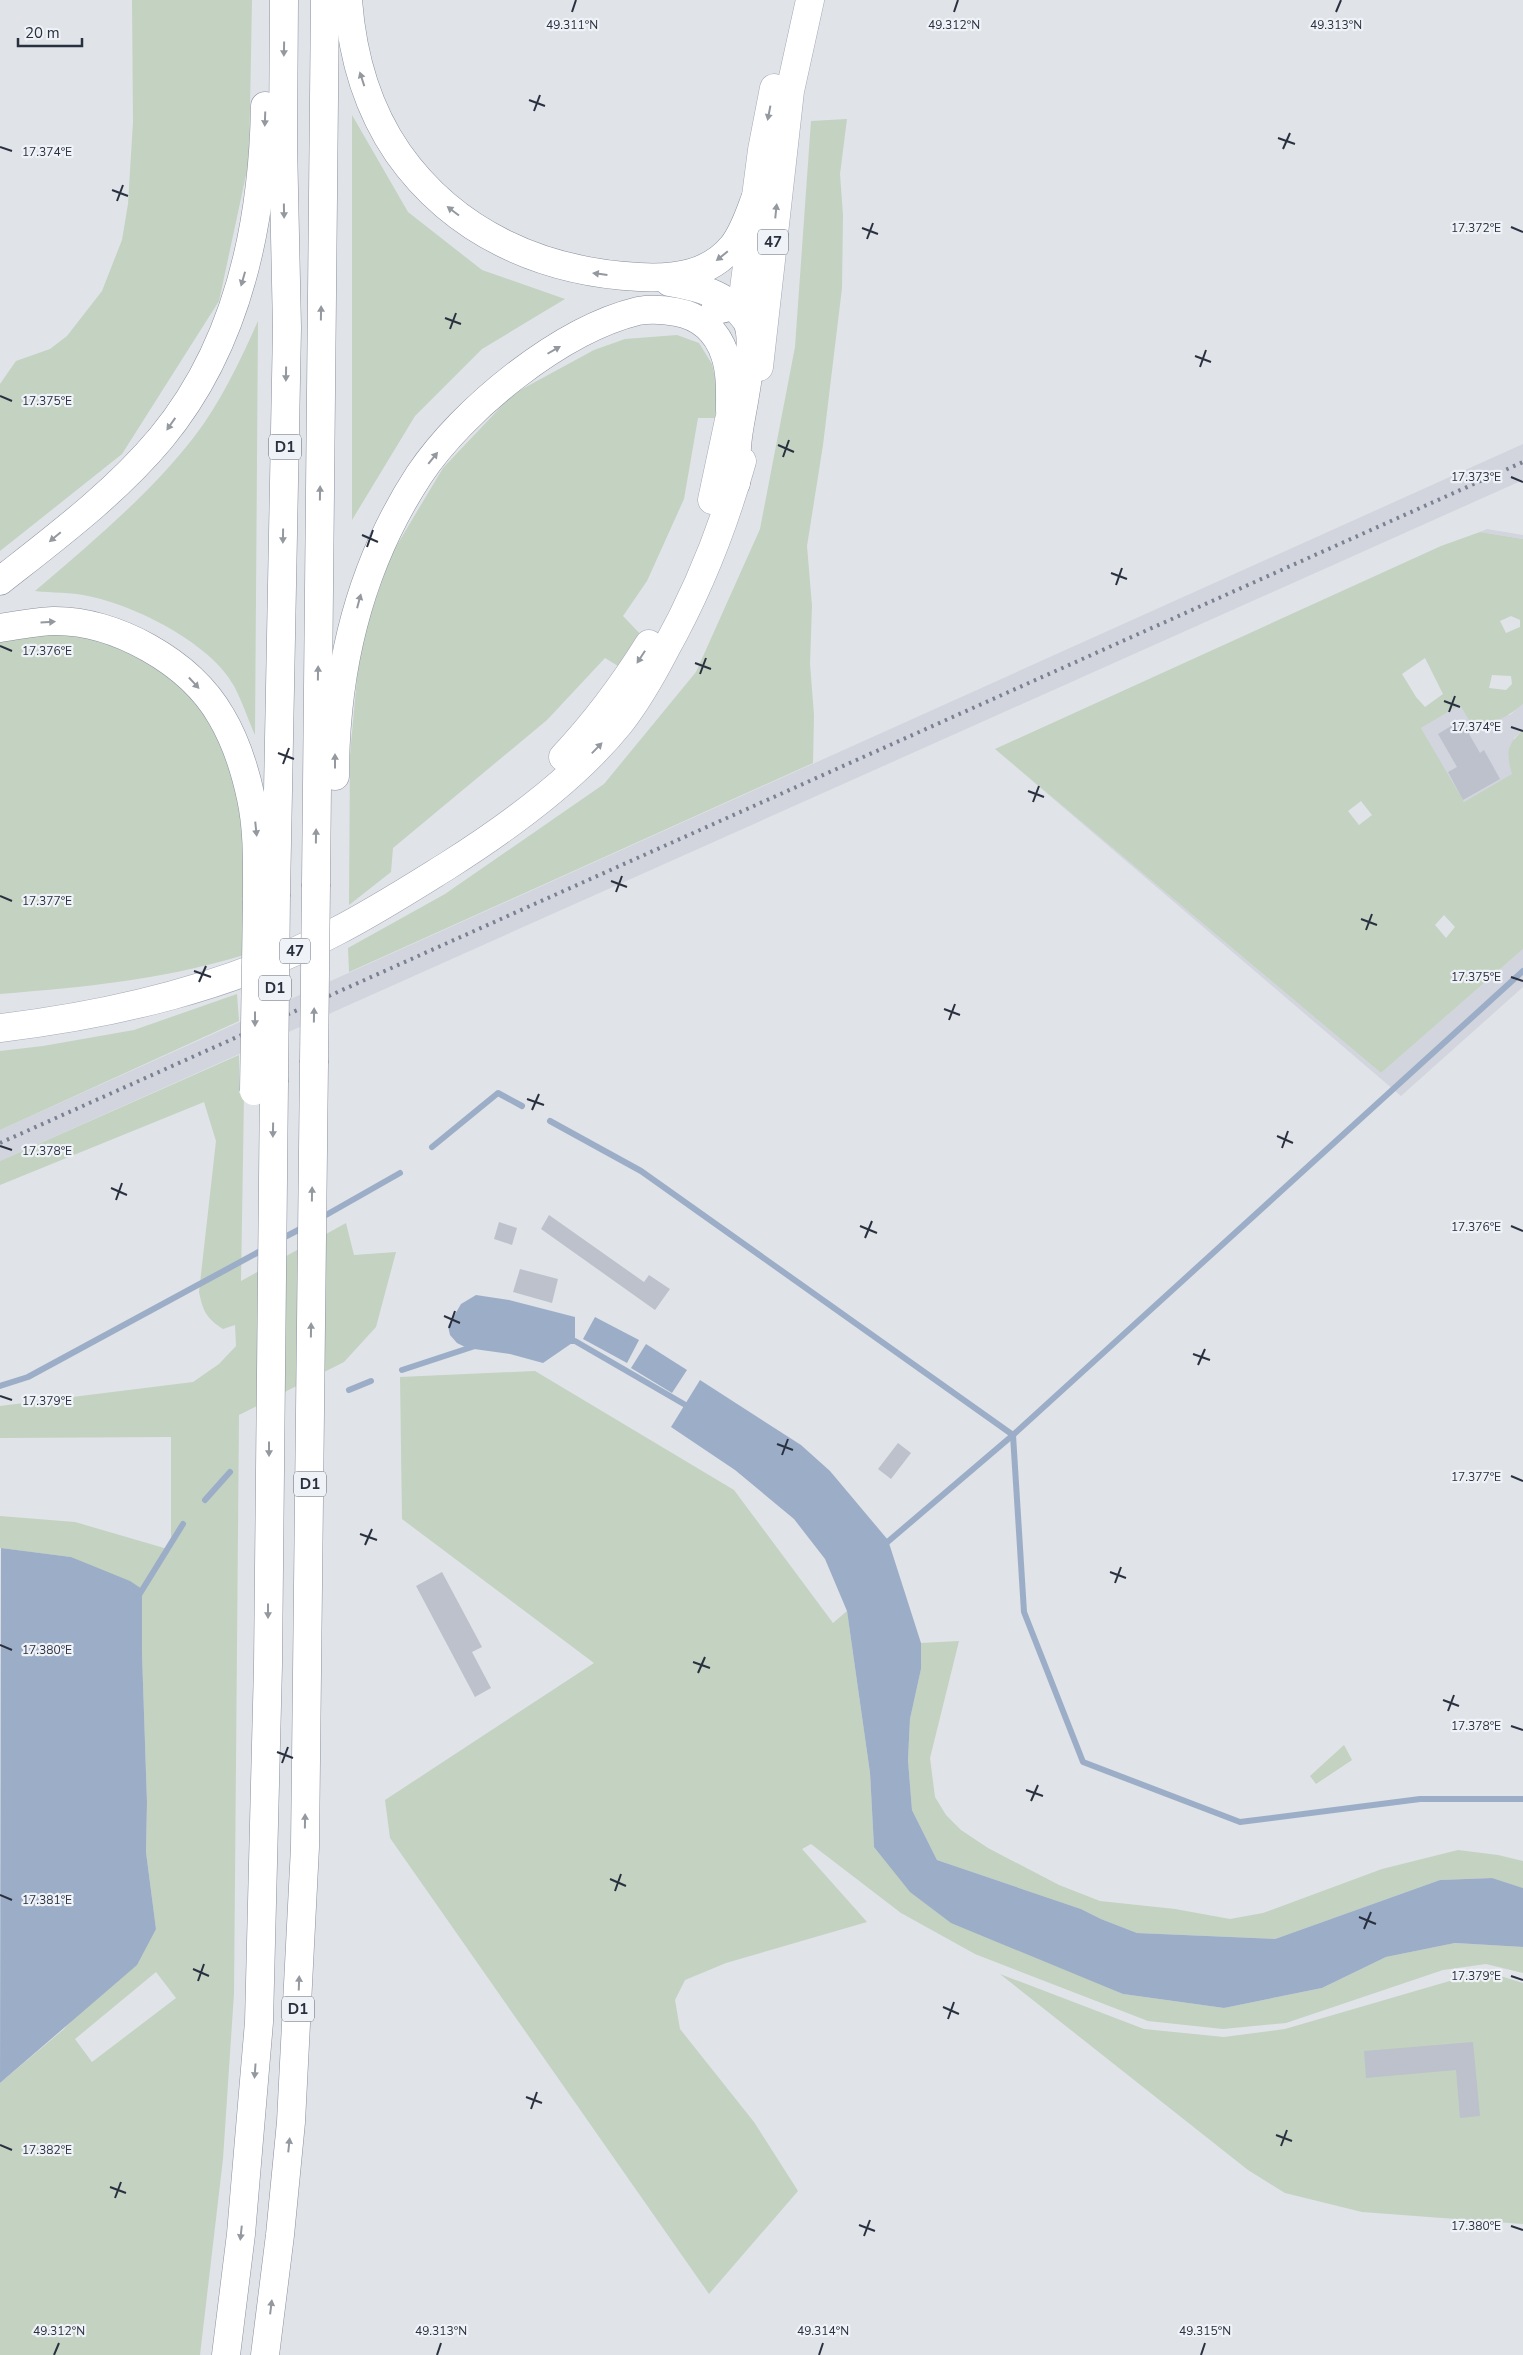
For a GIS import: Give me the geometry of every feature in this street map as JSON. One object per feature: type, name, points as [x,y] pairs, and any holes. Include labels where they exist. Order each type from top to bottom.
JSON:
[{"type":"main road","points":[[0,581],[95,504],[161,438],[194,390],[212,359],[232,315],[255,230],[261,183],[265,122],[266,0]]},
{"type":"main road","name":"D1","points":[[226,2355],[241,2234],[258,2022],[268,1675],[260,1404],[266,897],[287,328],[283,143],[284,0]]},
{"type":"main road","name":"D1","points":[[265,2355],[290,2141],[297,2028],[305,1847],[309,1589],[320,1374],[325,882],[325,0]]},
{"type":"main road","points":[[348,0],[352,36],[368,95],[398,152],[441,202],[498,242],[562,267],[598,274],[649,278],[678,277],[701,271],[733,247],[755,199]]},
{"type":"main road","points":[[450,864],[546,775],[584,734],[618,691],[650,642],[682,584],[698,545],[719,476],[730,411],[739,308],[763,142],[776,78],[805,0]]},
{"type":"main road","name":"47","points":[[0,1028],[39,1023],[154,1001],[232,977],[334,933],[482,844],[538,801],[587,758],[621,722],[652,674],[680,623],[712,555],[736,483],[749,436],[756,395],[790,91],[810,0]]},
{"type":"main road","points":[[325,882],[343,670],[361,592],[376,553],[396,514],[420,474],[449,438],[480,406],[513,378],[546,354],[608,322],[640,311],[698,311],[739,308],[760,282],[770,261]]},
{"type":"main road","points":[[649,278],[708,291],[739,308],[746,321],[751,334],[750,352],[738,439],[736,483]]},
{"type":"main road","points":[[666,310],[690,314],[705,323],[717,338],[725,354],[729,377],[730,411]]},
{"type":"main road","points":[[0,628],[54,621],[101,628],[147,646],[190,678],[221,715],[244,770],[266,897]]},
{"type":"shaded area","points":[[1523,444],[1523,480],[0,1161],[0,1130]]},
{"type":"shaded area","points":[[1487,529],[1523,535],[1523,539],[1480,532]]},
{"type":"shaded area","points":[[1523,704],[1523,731],[1514,738],[1513,774],[1463,803],[1421,728],[1460,705],[1510,715]]},
{"type":"shaded area","points":[[995,749],[1381,1073],[1523,949],[1523,987],[1401,1096]]},
{"type":"green space","points":[[132,0],[252,0],[249,161],[219,301],[122,454],[0,551],[0,384],[16,361],[50,349],[67,336],[102,291],[122,240],[128,204],[133,122]]},
{"type":"green space","points":[[352,115],[408,212],[482,270],[565,299],[482,349],[415,416],[352,520]]},
{"type":"green space","points":[[847,119],[840,174],[843,215],[842,288],[823,445],[807,546],[812,606],[810,664],[814,715],[813,763],[349,972],[348,948],[445,894],[604,784],[696,672],[760,529],[795,347],[811,121]]},
{"type":"green space","points":[[258,321],[255,735],[234,686],[223,670],[190,641],[148,617],[107,601],[75,594],[35,591],[119,518],[177,458],[204,424],[237,366]]},
{"type":"green space","points":[[677,335],[699,343],[712,364],[717,387],[715,418],[698,418],[684,499],[647,581],[623,616],[643,637],[623,669],[605,658],[547,720],[393,848],[391,872],[349,905],[350,755],[360,645],[391,555],[443,468],[513,394],[594,350],[625,339]]},
{"type":"green space","points":[[1480,532],[1523,539],[1523,704],[1499,719],[1472,725],[1460,705],[1421,728],[1464,802],[1512,774],[1509,761],[1510,746],[1523,731],[1523,949],[1381,1073],[995,749],[1441,546]],"holes":[[[1511,616],[1520,620],[1520,627],[1506,633],[1500,621]],[[1425,658],[1443,694],[1425,707],[1416,697],[1402,674]],[[1492,675],[1511,676],[1512,684],[1506,690],[1489,688]],[[1361,801],[1372,815],[1359,825],[1348,811]],[[1444,915],[1455,927],[1446,938],[1435,925]]]},
{"type":"green space","points":[[63,632],[108,641],[133,652],[161,668],[186,687],[212,725],[225,753],[234,781],[244,837],[244,955],[183,971],[123,981],[0,994],[0,641]]},
{"type":"green space","points":[[237,994],[239,1021],[0,1130],[0,1051],[43,1046],[134,1030]]},
{"type":"green space","points":[[239,1055],[239,1093],[244,1095],[241,1281],[346,1223],[354,1255],[396,1252],[376,1327],[344,1362],[239,1415],[234,1993],[223,2159],[200,2355],[0,2355],[0,2083],[64,2029],[156,1929],[146,1852],[147,1802],[142,1653],[142,1589],[71,1557],[0,1548],[0,1516],[75,1522],[171,1550],[171,1437],[0,1438],[0,1406],[193,1382],[219,1364],[236,1346],[235,1325],[223,1329],[213,1321],[204,1309],[199,1292],[216,1141],[204,1102],[0,1185],[0,1161]],"holes":[[[156,1972],[176,1998],[92,2062],[75,2039]]]},
{"type":"green space","points":[[535,1371],[734,1490],[833,1623],[847,1611],[870,1773],[874,1847],[1060,1966],[1123,1994],[1224,2008],[1322,1988],[1386,1957],[1455,1943],[1523,1947],[1523,1973],[1486,1964],[1443,1970],[1286,2023],[1223,2029],[1148,2021],[975,1954],[901,1913],[811,1844],[802,1849],[867,1922],[726,1963],[685,1980],[675,2000],[680,2029],[754,2122],[798,2191],[709,2294],[390,1838],[385,1800],[594,1663],[402,1519],[400,1377]]},
{"type":"green space","points":[[959,1641],[930,1758],[935,1797],[946,1815],[961,1830],[988,1848],[1059,1885],[1100,1901],[1175,1909],[1230,1919],[1263,1913],[1382,1869],[1458,1850],[1498,1855],[1523,1861],[1523,1888],[1491,1878],[1440,1880],[1275,1939],[1137,1933],[1081,1909],[937,1860],[912,1810],[908,1760],[910,1719],[921,1669],[921,1643]]},
{"type":"green space","points":[[1344,1745],[1352,1760],[1316,1784],[1310,1776]]},
{"type":"green space","points":[[1484,1971],[1523,1983],[1523,2224],[1362,2212],[1285,2193],[1248,2170],[1000,1974],[1144,2029],[1224,2037],[1285,2029]]},
{"type":"water","points":[[476,1295],[509,1300],[575,1317],[575,1341],[543,1363],[510,1354],[467,1348],[457,1343],[450,1335],[448,1326],[461,1304]]},
{"type":"water","points":[[595,1317],[639,1340],[627,1363],[583,1339]]},
{"type":"water","points":[[646,1344],[687,1370],[672,1393],[631,1368]]},
{"type":"water","points":[[700,1380],[801,1445],[830,1471],[888,1540],[921,1643],[921,1669],[910,1719],[908,1760],[912,1810],[937,1860],[1081,1909],[1137,1933],[1275,1939],[1440,1880],[1492,1878],[1523,1888],[1523,1947],[1455,1943],[1386,1957],[1322,1988],[1224,2008],[1123,1994],[951,1923],[910,1892],[874,1847],[870,1773],[847,1611],[825,1559],[794,1519],[735,1470],[671,1427]]},
{"type":"water","points":[[1,1548],[71,1557],[130,1581],[142,1589],[142,1653],[147,1802],[146,1852],[156,1929],[137,1965],[0,2083]]},
{"type":"building","points":[[1461,720],[1480,753],[1484,750],[1500,779],[1463,800],[1448,772],[1457,767],[1438,734]]},
{"type":"building","points":[[549,1215],[644,1282],[649,1275],[670,1289],[655,1310],[541,1229]]},
{"type":"building","points":[[499,1222],[517,1228],[512,1245],[494,1239]]},
{"type":"building","points":[[520,1269],[558,1279],[552,1303],[513,1292]]},
{"type":"building","points":[[898,1443],[911,1453],[891,1479],[878,1469]]},
{"type":"building","points":[[442,1572],[482,1647],[472,1652],[491,1688],[475,1697],[416,1586]]},
{"type":"building","points":[[1473,2042],[1480,2116],[1460,2118],[1456,2070],[1366,2078],[1364,2051]]},
{"type":"waterway","points":[[884,1545],[1013,1435],[1523,971]]},
{"type":"waterway","points":[[432,1147],[498,1093],[522,1106]]},
{"type":"waterway","points":[[550,1121],[641,1171],[1013,1435],[1024,1612],[1083,1762],[1240,1822],[1420,1799],[1523,1799]]},
{"type":"waterway","points":[[319,1219],[400,1173]]},
{"type":"waterway","points":[[279,1240],[306,1226]]},
{"type":"waterway","points":[[0,1386],[28,1377],[266,1248]]},
{"type":"waterway","points":[[567,1341],[575,1341],[689,1407]]},
{"type":"waterway","points":[[402,1370],[475,1346]]},
{"type":"waterway","points":[[349,1390],[371,1381]]},
{"type":"waterway","points":[[205,1500],[230,1472]]},
{"type":"waterway","points":[[139,1595],[183,1524]]},
{"type":"railway","points":[[0,1143],[1523,462]]}]
